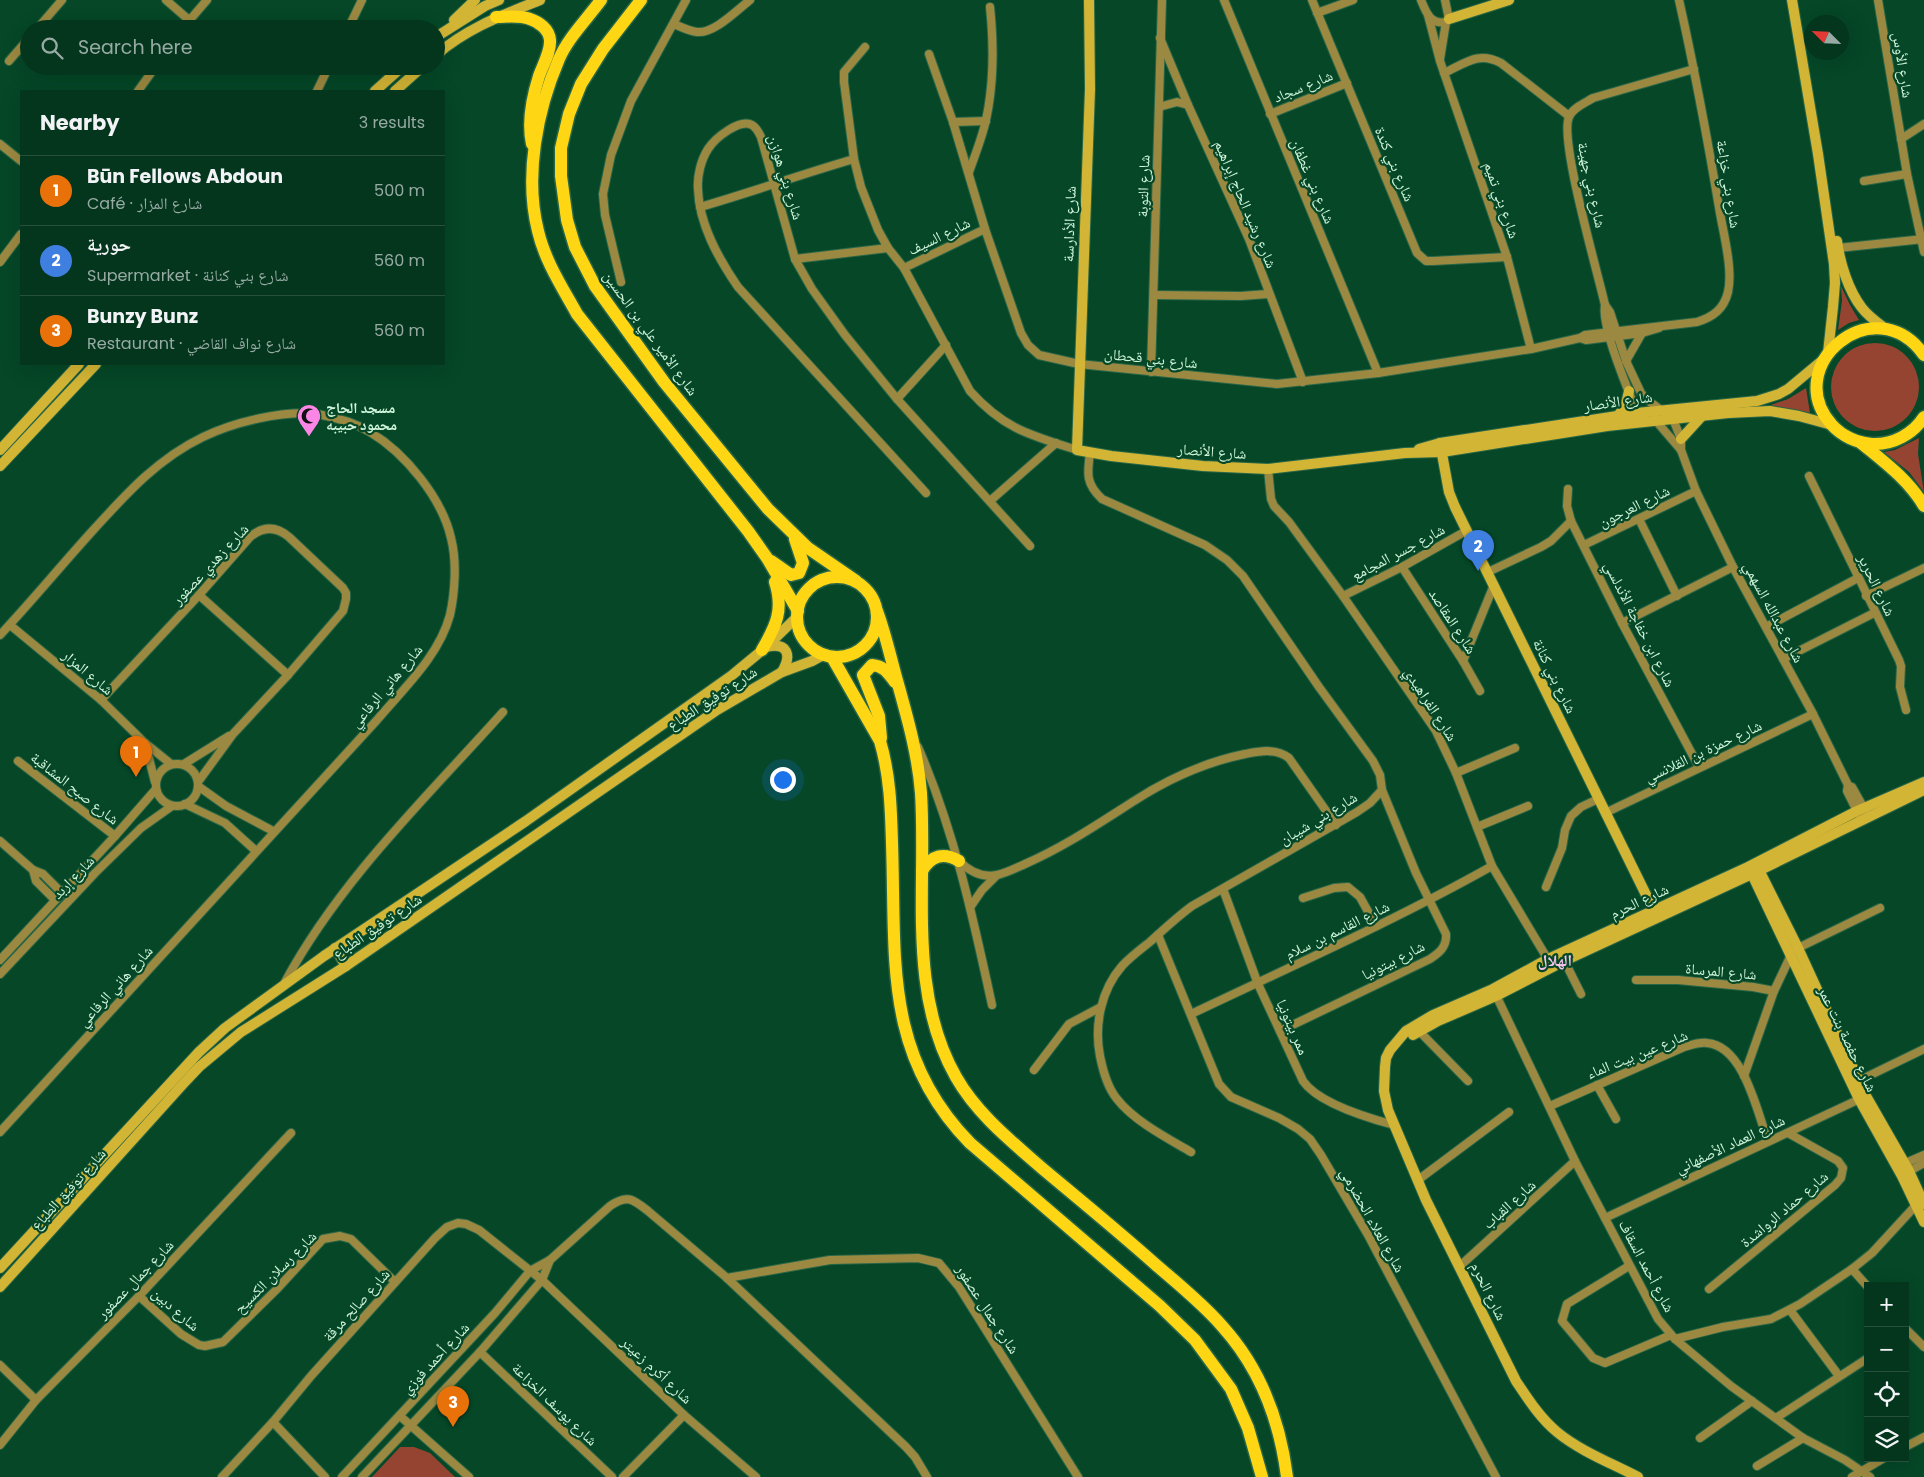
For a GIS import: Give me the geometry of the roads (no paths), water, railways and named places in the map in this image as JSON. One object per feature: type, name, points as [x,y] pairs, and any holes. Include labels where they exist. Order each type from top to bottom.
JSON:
[{"type":"main road","points":[[533,151],[539,120],[559,58],[601,0]]},
{"type":"main road","name":"شارع الأمير علي بن الحسين","points":[[641,0],[603,49],[581,84],[569,114],[561,148],[561,176],[567,220],[575,247],[595,286],[664,382],[768,508],[794,535],[821,558],[856,582]]},
{"type":"main road","points":[[496,17],[529,18],[538,22],[547,30],[550,41],[534,98],[528,128],[533,151],[535,216],[538,232],[556,278],[577,314],[723,498],[767,558],[797,614],[799,629],[804,640],[812,649],[827,656],[848,656],[865,646],[875,630],[877,611]]},
{"type":"main road","points":[[1923,419],[1912,430],[1894,441],[1880,444],[1860,442],[1845,436],[1832,425],[1822,409],[1818,392],[1818,378],[1826,356],[1838,342],[1853,333],[1874,328],[1886,329],[1907,338],[1924,355]]},
{"type":"main road","points":[[1923,419],[1924,435]]},
{"type":"main road","points":[[1860,442],[1900,477],[1924,506]]},
{"type":"main road","points":[[767,558],[787,573],[794,576],[799,574],[802,563],[794,535]]},
{"type":"main road","points":[[764,648],[780,612],[778,590],[767,558]]},
{"type":"main road","points":[[797,614],[805,594],[819,581],[838,577],[856,582],[870,594],[885,632],[898,686],[912,732],[921,793],[925,964],[929,1003],[938,1034],[956,1076],[967,1094],[999,1131],[1144,1254],[1205,1308],[1223,1327],[1246,1358],[1267,1397],[1282,1444],[1287,1477]]},
{"type":"main road","points":[[827,656],[880,742],[887,768],[891,796],[894,955],[900,1005],[909,1045],[929,1091],[948,1119],[970,1143],[1160,1306],[1195,1340],[1231,1389],[1250,1434],[1262,1477]]},
{"type":"main road","points":[[880,742],[879,716],[863,675],[872,665],[879,666],[886,670],[898,686]]},
{"type":"main road","points":[[922,871],[926,863],[942,855],[951,857],[959,862]]},
{"type":"street","points":[[45,20],[62,0]]},
{"type":"street","points":[[166,0],[188,20],[207,0]]},
{"type":"street","points":[[352,20],[362,0]]},
{"type":"street","points":[[445,28],[475,0]]},
{"type":"street","points":[[445,30],[485,6],[499,0]]},
{"type":"street","points":[[445,48],[470,30],[496,17],[540,0]]},
{"type":"street","points":[[621,282],[605,215],[603,194],[611,155],[631,101],[686,0]]},
{"type":"street","points":[[674,24],[692,32],[706,32],[750,0]]},
{"type":"street","name":"شارع الأدارسة","points":[[1077,450],[1090,90],[1089,0]]},
{"type":"street","name":"شارع التوبة","points":[[1151,372],[1162,0]]},
{"type":"street","name":"شارع بني غطفان","points":[[1224,0],[1378,373]]},
{"type":"street","name":"شارع بني كندة","points":[[1312,0],[1417,253],[1426,261],[1507,257]]},
{"type":"street","points":[[1317,13],[1352,0]]},
{"type":"street","name":"شارع بني تميم","points":[[1421,0],[1428,15],[1440,61],[1507,257],[1531,349]]},
{"type":"street","points":[[1445,0],[1447,21]]},
{"type":"street","points":[[1428,15],[1434,21],[1447,21],[1509,0]]},
{"type":"street","name":"شارع بني خزاعة","points":[[1613,334],[1642,334],[1709,318],[1718,312],[1724,304],[1728,291],[1727,254],[1713,165],[1679,0]]},
{"type":"street","points":[[1792,0],[1834,264],[1835,283],[1826,356]]},
{"type":"street","name":"شارع الأوس","points":[[1878,0],[1907,174],[1923,239],[1924,252]]},
{"type":"street","points":[[968,173],[986,121],[993,66],[993,36],[990,7]]},
{"type":"street","name":"شارع بني تميم","points":[[1440,61],[1447,21]]},
{"type":"street","name":"شارع رشيد الحاج إبراهيم","points":[[1160,38],[1188,106],[1249,240],[1303,382]]},
{"type":"street","points":[[865,47],[844,72],[854,159],[861,187],[878,230],[888,248],[904,268],[970,391],[993,415],[1006,424],[1034,436],[1077,450]]},
{"type":"street","points":[[9,61],[20,48]]},
{"type":"street","name":"شارع بني قحطان","points":[[929,54],[953,122],[985,229],[1021,333],[1028,346],[1039,355],[1079,364],[1277,384],[1378,373],[1531,349],[1580,338],[1585,335],[1613,334]]},
{"type":"street","points":[[1444,73],[1480,56],[1492,58],[1502,63],[1569,116],[1571,112],[1593,98],[1694,69]]},
{"type":"street","points":[[139,90],[150,75]]},
{"type":"street","points":[[318,90],[325,75]]},
{"type":"street","points":[[376,90],[393,75]]},
{"type":"street","points":[[396,90],[413,75]]},
{"type":"street","name":"شارع سجاد","points":[[1270,114],[1347,83]]},
{"type":"street","points":[[1159,107],[1177,102],[1188,106]]},
{"type":"street","name":"شارع بني جهينة","points":[[1569,116],[1567,123],[1568,150],[1605,304],[1610,312],[1613,334],[1637,413]]},
{"type":"street","points":[[953,122],[986,121]]},
{"type":"street","name":"شارع بني هوازن","points":[[926,493],[738,287],[724,267],[714,249],[700,207],[697,188],[699,171],[707,149],[722,134],[743,123],[750,124],[756,128],[761,137],[775,184],[795,259],[812,289],[845,335],[897,399],[1030,546]]},
{"type":"street","points":[[1902,139],[1924,124]]},
{"type":"street","points":[[0,144],[20,160]]},
{"type":"street","points":[[1818,154],[1825,168],[1838,248],[1845,274],[1857,300],[1870,317],[1886,329]]},
{"type":"street","points":[[700,207],[854,159]]},
{"type":"street","points":[[1864,181],[1907,174]]},
{"type":"street","points":[[1914,201],[1924,200]]},
{"type":"street","name":"شارع السيف","points":[[904,268],[985,229]]},
{"type":"street","points":[[0,262],[20,235]]},
{"type":"street","points":[[1838,248],[1923,239]]},
{"type":"street","points":[[795,259],[888,248]]},
{"type":"street","points":[[1154,295],[1241,296],[1268,294]]},
{"type":"street","name":"شارع بني خزاعة","points":[[1613,334],[1651,326],[1661,328]]},
{"type":"street","name":"شارع بني جهينة","points":[[1613,334],[1641,393],[1646,399],[1663,410]]},
{"type":"street","points":[[1626,361],[1642,334]]},
{"type":"street","points":[[1907,338],[1924,346]]},
{"type":"street","points":[[897,399],[946,345]]},
{"type":"street","name":"شارع الأنصار","points":[[1569,428],[1637,413],[1770,398],[1788,389],[1826,356]]},
{"type":"street","points":[[0,450],[78,365]]},
{"type":"street","points":[[0,466],[95,365]]},
{"type":"street","points":[[1618,416],[1626,404],[1629,391]]},
{"type":"street","points":[[1663,410],[1674,418]]},
{"type":"street","name":"شارع الأنصار","points":[[1077,450],[1202,466],[1268,469],[1405,453],[1569,428],[1656,422],[1674,418],[1770,411],[1799,416],[1832,425]]},
{"type":"street","name":"شارع عبدالله السهمي","points":[[1637,413],[1656,422],[1681,445]]},
{"type":"street","name":"شارع هاني الرفاعي","points":[[0,635],[80,544],[153,468],[204,436],[225,428],[265,418],[284,414],[308,414],[336,419],[368,430],[408,464],[435,500],[447,523],[452,539],[454,561],[449,616],[433,652],[425,664],[377,720],[0,1132]]},
{"type":"street","points":[[1681,445],[1702,416]]},
{"type":"street","name":"شارع عبدالله السهمي","points":[[1674,418],[1696,491],[1733,567],[1848,785],[1852,787],[1863,814]]},
{"type":"street","points":[[990,501],[1056,443]]},
{"type":"street","name":"شارع بني كنانة","points":[[1441,448],[1449,492],[1466,531],[1656,914]]},
{"type":"street","points":[[1090,453],[1087,474],[1095,493],[1102,499],[1205,545],[1227,560],[1243,576],[1319,687],[1373,761],[1380,775],[1382,790]]},
{"type":"street","name":"شارع الفراهيدي","points":[[1268,469],[1271,498],[1274,506],[1289,522],[1343,596],[1436,731],[1456,773],[1492,866],[1550,963]]},
{"type":"street","name":"شارع الحرير","points":[[1809,476],[1901,666],[1900,687],[1906,710]]},
{"type":"street","name":"شارع ابن خفاجة الأندلسي","points":[[1568,489],[1567,506],[1571,520],[1622,623],[1699,767]]},
{"type":"street","name":"شارع العرجون","points":[[1584,545],[1696,491]]},
{"type":"street","points":[[1640,519],[1676,596]]},
{"type":"street","points":[[1488,572],[1541,548],[1551,541],[1571,520]]},
{"type":"street","name":"شارع زهدي عصفور","points":[[101,700],[250,537],[258,531],[275,529],[282,531],[289,537],[343,588],[346,594],[343,612],[233,734],[198,784]]},
{"type":"street","name":"شارع جسر المجامع","points":[[1343,596],[1402,567],[1466,531]]},
{"type":"street","name":"شارع المقاصد","points":[[1402,567],[1463,661],[1480,691]]},
{"type":"street","points":[[1622,623],[1733,567]]},
{"type":"street","points":[[1866,596],[1924,568]]},
{"type":"street","points":[[1766,627],[1858,578]]},
{"type":"street","points":[[1463,661],[1494,585]]},
{"type":"street","points":[[199,595],[288,675]]},
{"type":"street","points":[[1783,659],[1874,613]]},
{"type":"street","name":"شارع توفيق الطباع","points":[[0,1268],[205,1046],[225,1028],[335,948],[526,821],[731,676],[764,648],[797,614]]},
{"type":"street","name":"شارع المزار","points":[[10,625],[101,700],[145,743],[172,764]]},
{"type":"street","points":[[764,648],[774,646],[787,651],[788,662],[782,672]]},
{"type":"street","name":"شارع توفيق الطباع","points":[[0,1287],[199,1067],[241,1032],[346,966],[717,710],[782,672],[827,656]]},
{"type":"street","points":[[284,984],[302,950],[359,871],[503,712]]},
{"type":"street","name":"شارع حمزة بن القلانسي","points":[[1605,813],[1812,714]]},
{"type":"street","points":[[912,732],[935,789],[959,862],[971,906],[992,1004]]},
{"type":"street","name":"شارع زهدي عصفور","points":[[184,764],[233,734]]},
{"type":"street","points":[[145,743],[155,786],[161,800],[172,806],[185,804],[194,797],[198,784]]},
{"type":"street","points":[[1456,773],[1515,748]]},
{"type":"street","points":[[971,906],[982,890],[996,876],[1066,844],[1135,800],[1175,778],[1214,762],[1250,753],[1276,751],[1289,758],[1336,825]]},
{"type":"street","name":"شارع صبح المشاقبة","points":[[18,761],[115,836]]},
{"type":"street","points":[[155,786],[160,771],[172,764],[184,764],[193,771],[198,784],[226,806],[274,831]]},
{"type":"street","name":"شارع الحرم","points":[[1384,1068],[1396,1050],[1419,1031],[1550,963],[1754,869],[1924,782]]},
{"type":"street","name":"شارع إربد","points":[[0,960],[115,836],[155,786]]},
{"type":"street","name":"شارع بني شيبان","points":[[1191,1152],[1163,1136],[1137,1117],[1120,1103],[1112,1091],[1103,1070],[1098,1049],[1101,1007],[1105,994],[1122,966],[1192,906],[1336,825],[1370,803],[1382,790]]},
{"type":"street","name":"شارع بيتونيا","points":[[1280,1031],[1430,959],[1439,953],[1445,945],[1446,938],[1382,790]]},
{"type":"street","name":"شارع الحرم","points":[[1863,814],[1924,790]]},
{"type":"street","points":[[1546,887],[1562,848],[1565,830],[1571,816],[1581,807],[1598,799]]},
{"type":"street","points":[[185,804],[225,823],[256,851]]},
{"type":"street","name":"شارع إربد","points":[[0,974],[140,828],[172,806]]},
{"type":"street","points":[[1476,827],[1528,806]]},
{"type":"street","points":[[0,842],[33,870],[43,874],[62,893]]},
{"type":"street","points":[[959,862],[976,873],[996,876]]},
{"type":"street","name":"شارع القاسم بن سلام","points":[[1191,1014],[1429,902],[1492,866]]},
{"type":"street","name":"شارع حفصة بنت عمر","points":[[1754,869],[1863,1098],[1920,1203],[1924,1222]]},
{"type":"street","points":[[33,870],[36,881],[55,900]]},
{"type":"street","points":[[1303,898],[1334,888],[1348,887],[1360,897],[1376,926]]},
{"type":"street","name":"ممر بيتونيا","points":[[1222,889],[1258,984],[1302,1081],[1308,1089],[1358,1114],[1394,1125]]},
{"type":"street","points":[[1774,992],[1794,952],[1880,908]]},
{"type":"street","name":"شارع العلاء الحضرمي","points":[[1158,935],[1219,1084],[1231,1097],[1279,1118],[1298,1129],[1310,1139],[1368,1235],[1496,1477]]},
{"type":"street","points":[[335,948],[346,966]]},
{"type":"street","points":[[1563,957],[1581,994]]},
{"type":"street","name":"شارع المرساة","points":[[1636,980],[1678,980],[1753,987],[1774,992],[1744,1076]]},
{"type":"street","name":"شارع الحرم","points":[[1495,992],[1434,1014],[1406,1032],[1390,1050],[1386,1058],[1384,1068],[1385,1100],[1426,1200],[1516,1381],[1532,1405],[1557,1432],[1579,1446],[1638,1477]]},
{"type":"street","name":"شارع أحمد السقاف","points":[[1495,992],[1575,1161],[1658,1319],[1673,1337],[1731,1386],[1803,1438],[1862,1470],[1870,1477]]},
{"type":"street","points":[[1034,1070],[1069,1024],[1101,1007]]},
{"type":"street","points":[[1419,1031],[1468,1081]]},
{"type":"street","name":"شارع عين بيت الماء","points":[[1550,1106],[1684,1047],[1706,1042],[1717,1045],[1730,1054],[1744,1076],[1768,1141]]},
{"type":"street","points":[[1856,1082],[1924,1048]]},
{"type":"street","points":[[1596,1085],[1616,1119]]},
{"type":"street","name":"شارع العماد الأصفهاني","points":[[1605,1218],[1863,1098]]},
{"type":"street","points":[[1418,1180],[1509,1112]]},
{"type":"street","name":"شارع حماد الرواشدة","points":[[1709,1289],[1818,1200],[1841,1178],[1843,1168],[1838,1161],[1788,1132]]},
{"type":"street","name":"شارع جمال عصفور","points":[[0,1445],[36,1400],[139,1296],[291,1133]]},
{"type":"street","points":[[1903,1169],[1924,1155]]},
{"type":"street","name":"شارع القباب","points":[[1460,1266],[1575,1161]]},
{"type":"street","points":[[1903,1169],[1924,1164]]},
{"type":"street","name":"شارع أحمد فوزي","points":[[342,1477],[495,1313],[530,1271],[550,1260],[618,1201],[625,1198],[635,1201],[727,1278]]},
{"type":"street","points":[[1629,1266],[1567,1304],[1563,1315],[1562,1321],[1593,1358],[1605,1363],[1673,1337],[1747,1322],[1772,1319],[1790,1310],[1852,1269],[1872,1253],[1920,1203]]},
{"type":"street","name":"شارع صالح مرقة","points":[[222,1477],[273,1422],[394,1282],[447,1227],[458,1223],[480,1230],[530,1271]]},
{"type":"street","name":"شارع رسلان الكسيح","points":[[223,1342],[276,1290],[323,1239],[340,1236],[351,1239],[394,1282]]},
{"type":"street","name":"شارع جمال عصفور","points":[[727,1278],[830,1260],[918,1258],[939,1263],[959,1287],[1078,1477]]},
{"type":"street","name":"شارع أحمد فوزي","points":[[362,1477],[480,1352],[542,1280],[550,1260]]},
{"type":"street","points":[[1852,1269],[1864,1282]]},
{"type":"street","name":"شارع أكرم زعيتر","points":[[530,1271],[542,1280],[684,1415],[756,1477]]},
{"type":"street","points":[[727,1278],[906,1447],[916,1457],[927,1477]]},
{"type":"street","name":"شارع دبين","points":[[139,1296],[191,1341],[205,1346],[223,1342]]},
{"type":"street","points":[[1790,1310],[1839,1376]]},
{"type":"street","points":[[1909,1334],[1924,1347]]},
{"type":"street","name":"شارع يوسف الخزاعة","points":[[480,1352],[612,1477]]},
{"type":"street","points":[[1776,1418],[1864,1360]]},
{"type":"street","points":[[0,1365],[36,1400]]},
{"type":"street","points":[[1700,1438],[1752,1401]]},
{"type":"street","points":[[623,1477],[684,1415]]},
{"type":"street","points":[[400,1416],[469,1477]]},
{"type":"street","points":[[273,1422],[325,1477]]},
{"type":"street","points":[[1909,1445],[1924,1437]]},
{"type":"street","points":[[1757,1466],[1803,1438]]},
{"type":"street","points":[[1852,1477],[1877,1462]]},
{"type":"place","name":"مسجد الحاج محمود حبيبه","points":[[309,437]]},
{"type":"place","name":"حورية","points":[[1478,571]]},
{"type":"place","name":"Būn Fellows Abdoun","points":[[136,777]]},
{"type":"place","name":"Bunzy Bunz","points":[[453,1427]]},
{"type":"district","name":"الهلال","points":[[1555,960]]}]
